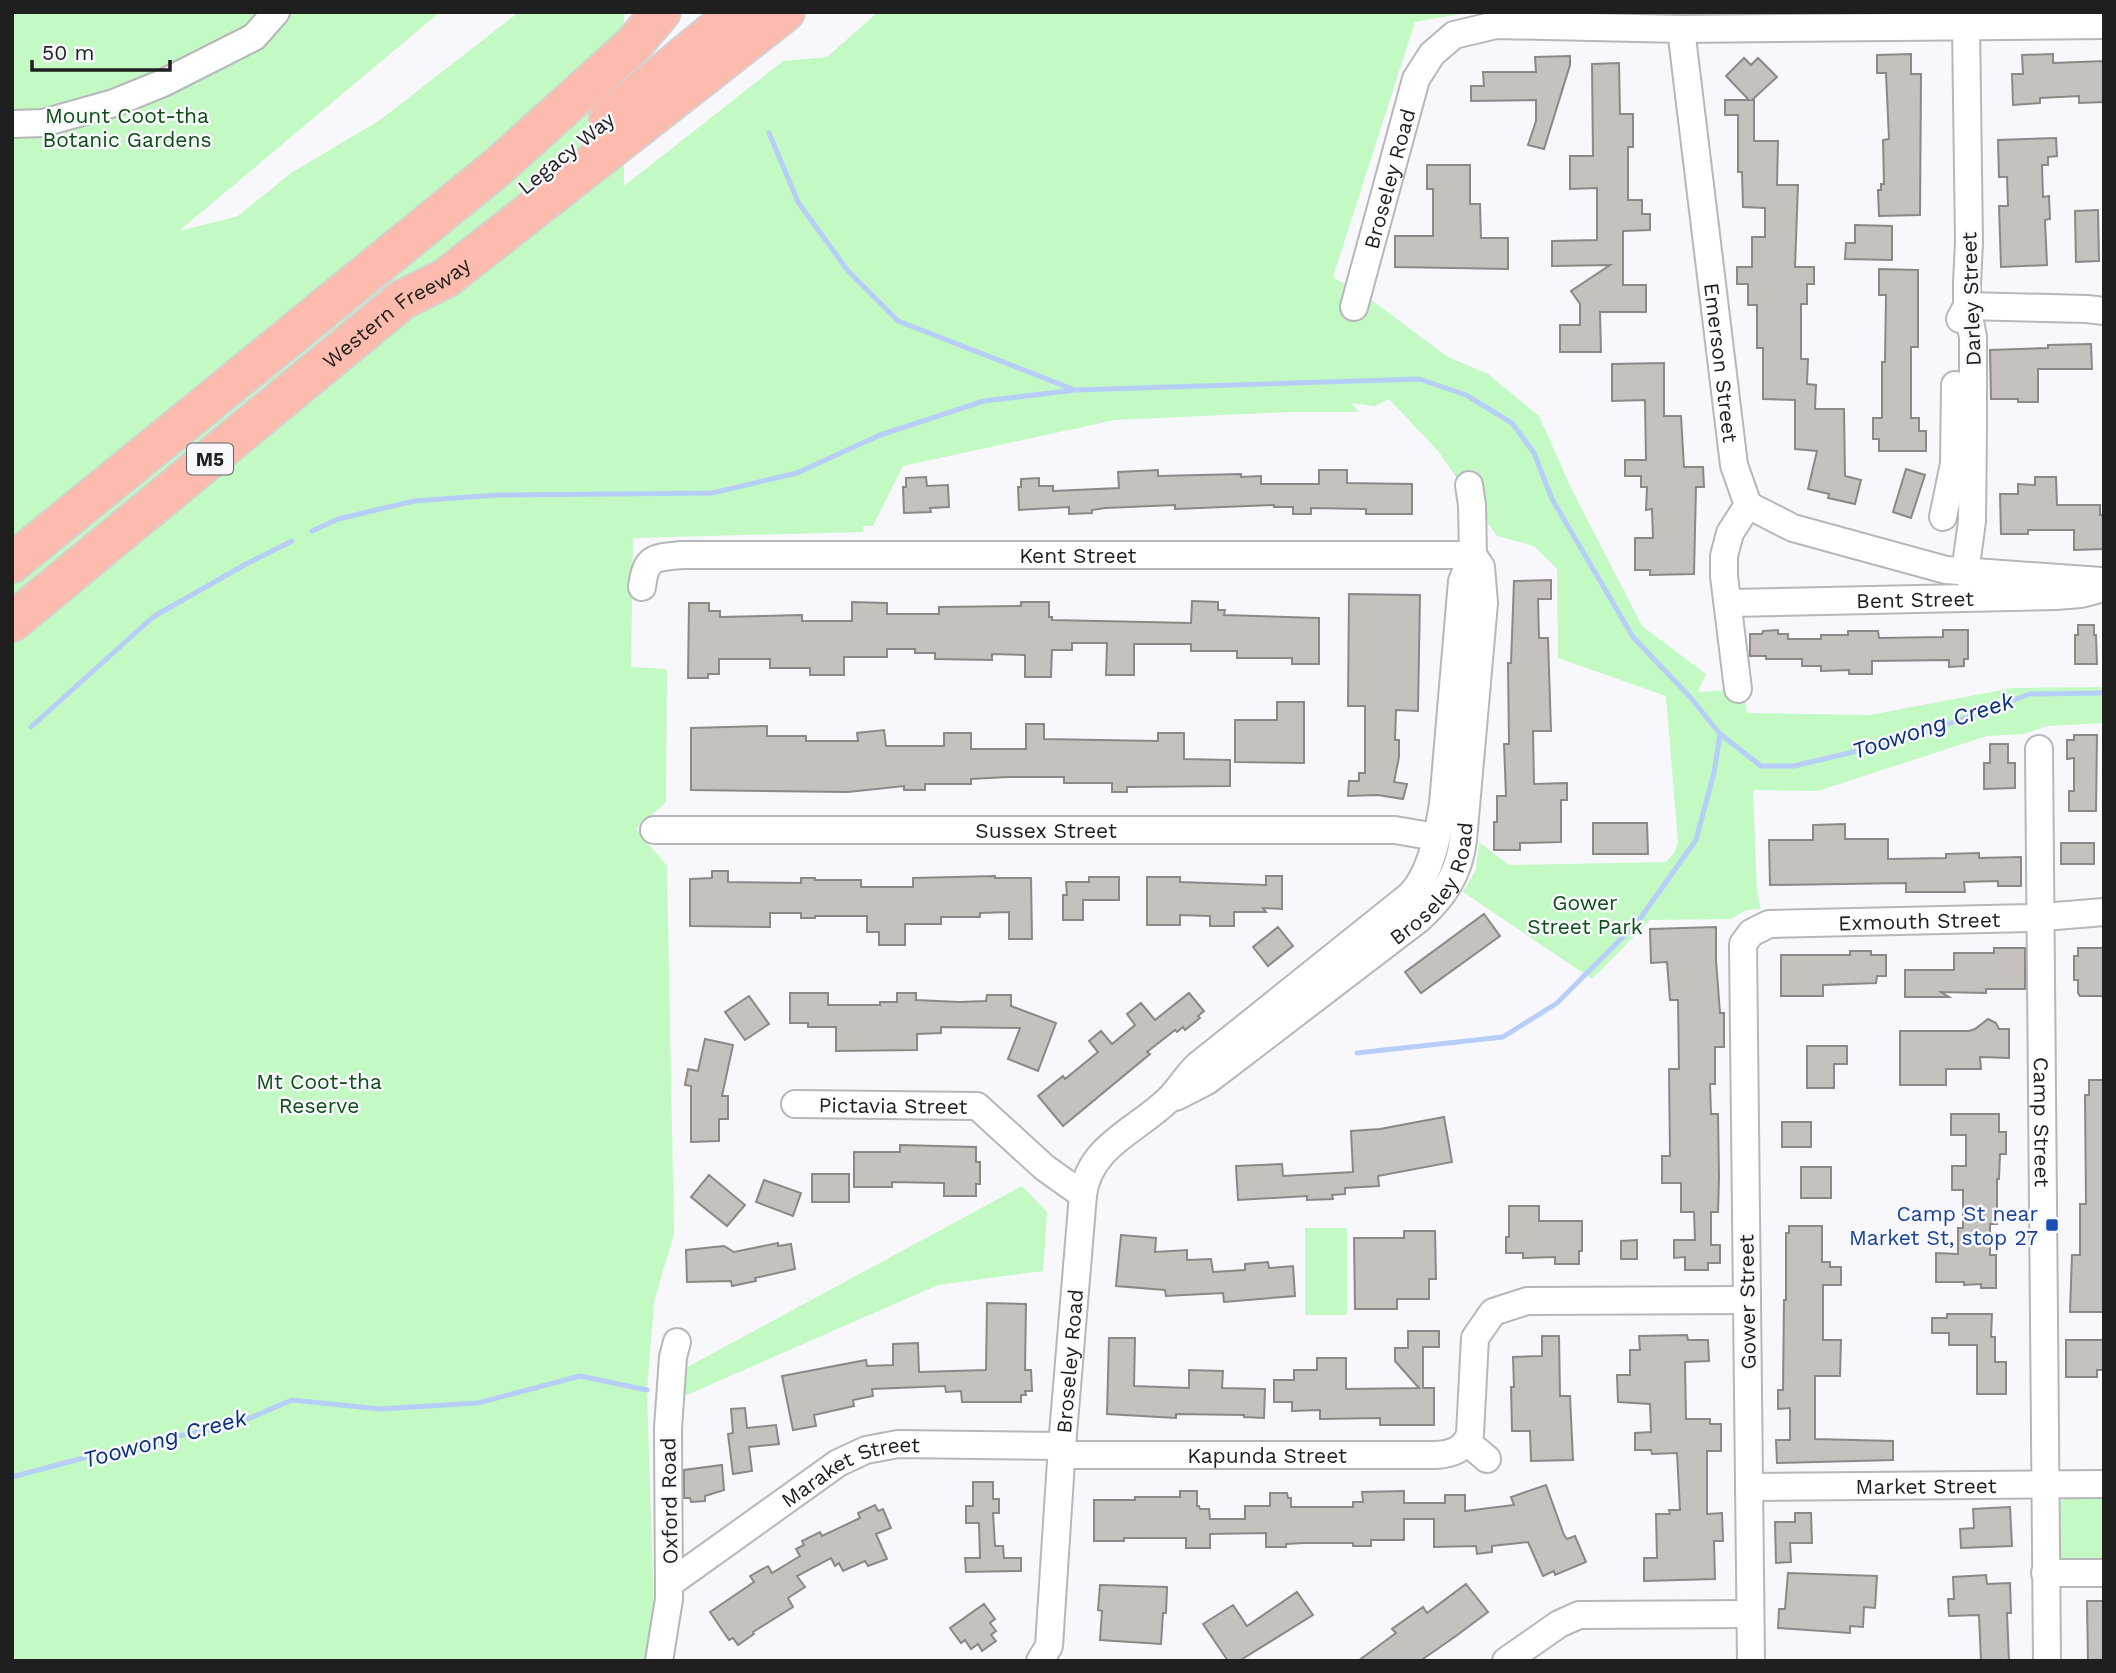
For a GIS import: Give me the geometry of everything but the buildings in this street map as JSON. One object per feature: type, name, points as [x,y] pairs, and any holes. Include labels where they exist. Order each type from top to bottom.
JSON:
[{"type":"highway","name":"Western Freeway","points":[[12,563],[480,181],[633,46],[662,12]]},
{"type":"highway","name":"M5","points":[[633,46],[666,37],[697,12]]},
{"type":"highway","name":"Legacy Way","points":[[402,300],[422,272],[737,12]]},
{"type":"highway","name":"Western Freeway","points":[[12,622],[402,300],[446,278],[785,12]]},
{"type":"street","points":[[12,124],[43,123],[114,103],[163,83],[254,37],[276,12]]},
{"type":"street","points":[[1681,29],[1745,20],[1966,26],[2104,25]]},
{"type":"street","name":"Broseley Road","points":[[1354,307],[1416,79],[1432,54],[1454,35],[1496,25],[1681,29]]},
{"type":"street","name":"Darley Street","points":[[1965,573],[1972,530],[1973,496],[1973,337],[1967,306],[1966,26]]},
{"type":"street","name":"Emerson Street","points":[[1681,29],[1734,465],[1748,505]]},
{"type":"street","points":[[1943,517],[1954,464],[1956,331],[1967,306],[2104,311]]},
{"type":"street","name":"Broseley Road","points":[[1040,1661],[1049,1646],[1062,1450],[1086,1178],[1096,1159],[1170,1099],[1197,1066],[1413,891],[1424,873],[1443,804],[1462,581],[1473,555],[1469,485]]},
{"type":"street","points":[[1738,689],[1724,576],[1725,547],[1730,533],[1748,505]]},
{"type":"street","name":"Bent Street","points":[[1748,505],[1793,528],[1937,568],[1965,573],[2104,581]]},
{"type":"street","name":"Kent Street","points":[[642,587],[644,569],[656,557],[682,555],[1473,555]]},
{"type":"street","name":"Broseley Road","points":[[1170,1099],[1201,1086],[1419,919],[1451,883],[1458,867],[1463,840],[1483,613],[1482,575],[1479,561],[1473,555]]},
{"type":"street","name":"Bent Street","points":[[1728,603],[2054,596],[2104,588]]},
{"type":"street","name":"Camp Street","points":[[2039,749],[2047,1661]]},
{"type":"street","name":"Sussex Street","points":[[654,830],[1395,830],[1436,837]]},
{"type":"street","name":"Exmouth Street","points":[[1743,944],[1751,933],[1769,924],[2104,912]]},
{"type":"street","name":"Gower Street","points":[[1743,944],[1751,1661]]},
{"type":"street","name":"Pictavia Street","points":[[794,1104],[977,1105],[1049,1171],[1083,1195]]},
{"type":"street","name":"Kapunda Street","points":[[1062,1450],[1436,1455],[1477,1450],[1472,1422],[1475,1338],[1493,1312],[1527,1301],[1747,1300]]},
{"type":"street","name":"Oxford Road","points":[[659,1661],[669,1584],[668,1428],[673,1357],[677,1342]]},
{"type":"street","name":"Maraket Street","points":[[669,1584],[838,1463],[866,1450],[898,1444],[1062,1450]]},
{"type":"street","name":"Market Street","points":[[1749,1487],[2104,1484]]},
{"type":"street","points":[[2045,1573],[2104,1573]]},
{"type":"street","points":[[1516,1658],[1559,1624],[1579,1615],[1750,1614]]},
{"type":"green space","name":"Mt Coot-tha Reserve","points":[[12,12],[440,12],[179,231],[238,216],[291,173],[380,120],[519,12],[624,12],[624,186],[783,61],[827,57],[878,12],[1472,12],[1415,22],[1333,277],[1370,299],[1448,357],[1488,374],[1539,416],[1571,488],[1642,626],[1706,674],[1698,692],[1744,689],[1747,713],[1870,715],[2012,688],[2104,687],[2104,723],[2048,726],[2024,734],[1987,736],[1818,791],[1753,790],[1757,892],[1761,909],[1746,910],[1731,919],[1650,920],[1592,979],[1463,892],[1476,869],[1479,842],[1509,865],[1666,862],[1674,853],[1678,842],[1666,696],[1558,658],[1557,569],[1534,546],[1497,536],[1438,451],[1389,399],[1375,406],[1351,403],[1359,412],[1290,412],[1115,420],[903,466],[873,526],[863,526],[863,532],[633,538],[631,667],[667,669],[666,802],[636,829],[667,866],[674,1234],[654,1302],[647,1390],[654,1614],[648,1661],[12,1661]]},
{"type":"green space","points":[[1022,1186],[1047,1212],[1043,1271],[938,1285],[680,1398],[680,1371]]},
{"type":"green space","points":[[1305,1228],[1347,1228],[1347,1315],[1305,1315]]},
{"type":"green space","points":[[2068,1497],[2104,1497],[2104,1566],[2054,1566],[2057,1508],[2060,1502]]},
{"type":"waterway","points":[[769,133],[798,202],[848,271],[898,321],[1075,390],[1419,379],[1466,395],[1512,423],[1534,453],[1552,499],[1633,637],[1690,697],[1720,734],[1761,766],[1794,766],[1904,740],[2030,694],[2104,693]]},
{"type":"waterway","points":[[312,531],[338,519],[414,501],[497,495],[712,493],[797,473],[880,435],[984,401],[1075,390]]},
{"type":"waterway","points":[[31,727],[153,617],[292,541]]},
{"type":"waterway","name":"Toowong Creek","points":[[1357,1053],[1503,1037],[1557,1003],[1637,923],[1696,840],[1714,773],[1720,734]]},
{"type":"waterway","name":"Toowong Creek","points":[[12,1477],[87,1457],[134,1451],[173,1437],[231,1426],[292,1400],[380,1409],[478,1403],[580,1376],[647,1390]]},
{"type":"place","name":"Camp St near Market St, stop 27","points":[[2052,1225]]},
{"type":"park label","name":"Mount Coot-tha Botanic Gardens","points":[[127,127]]},
{"type":"park label","name":"Gower Street Park","points":[[1585,914]]}]
